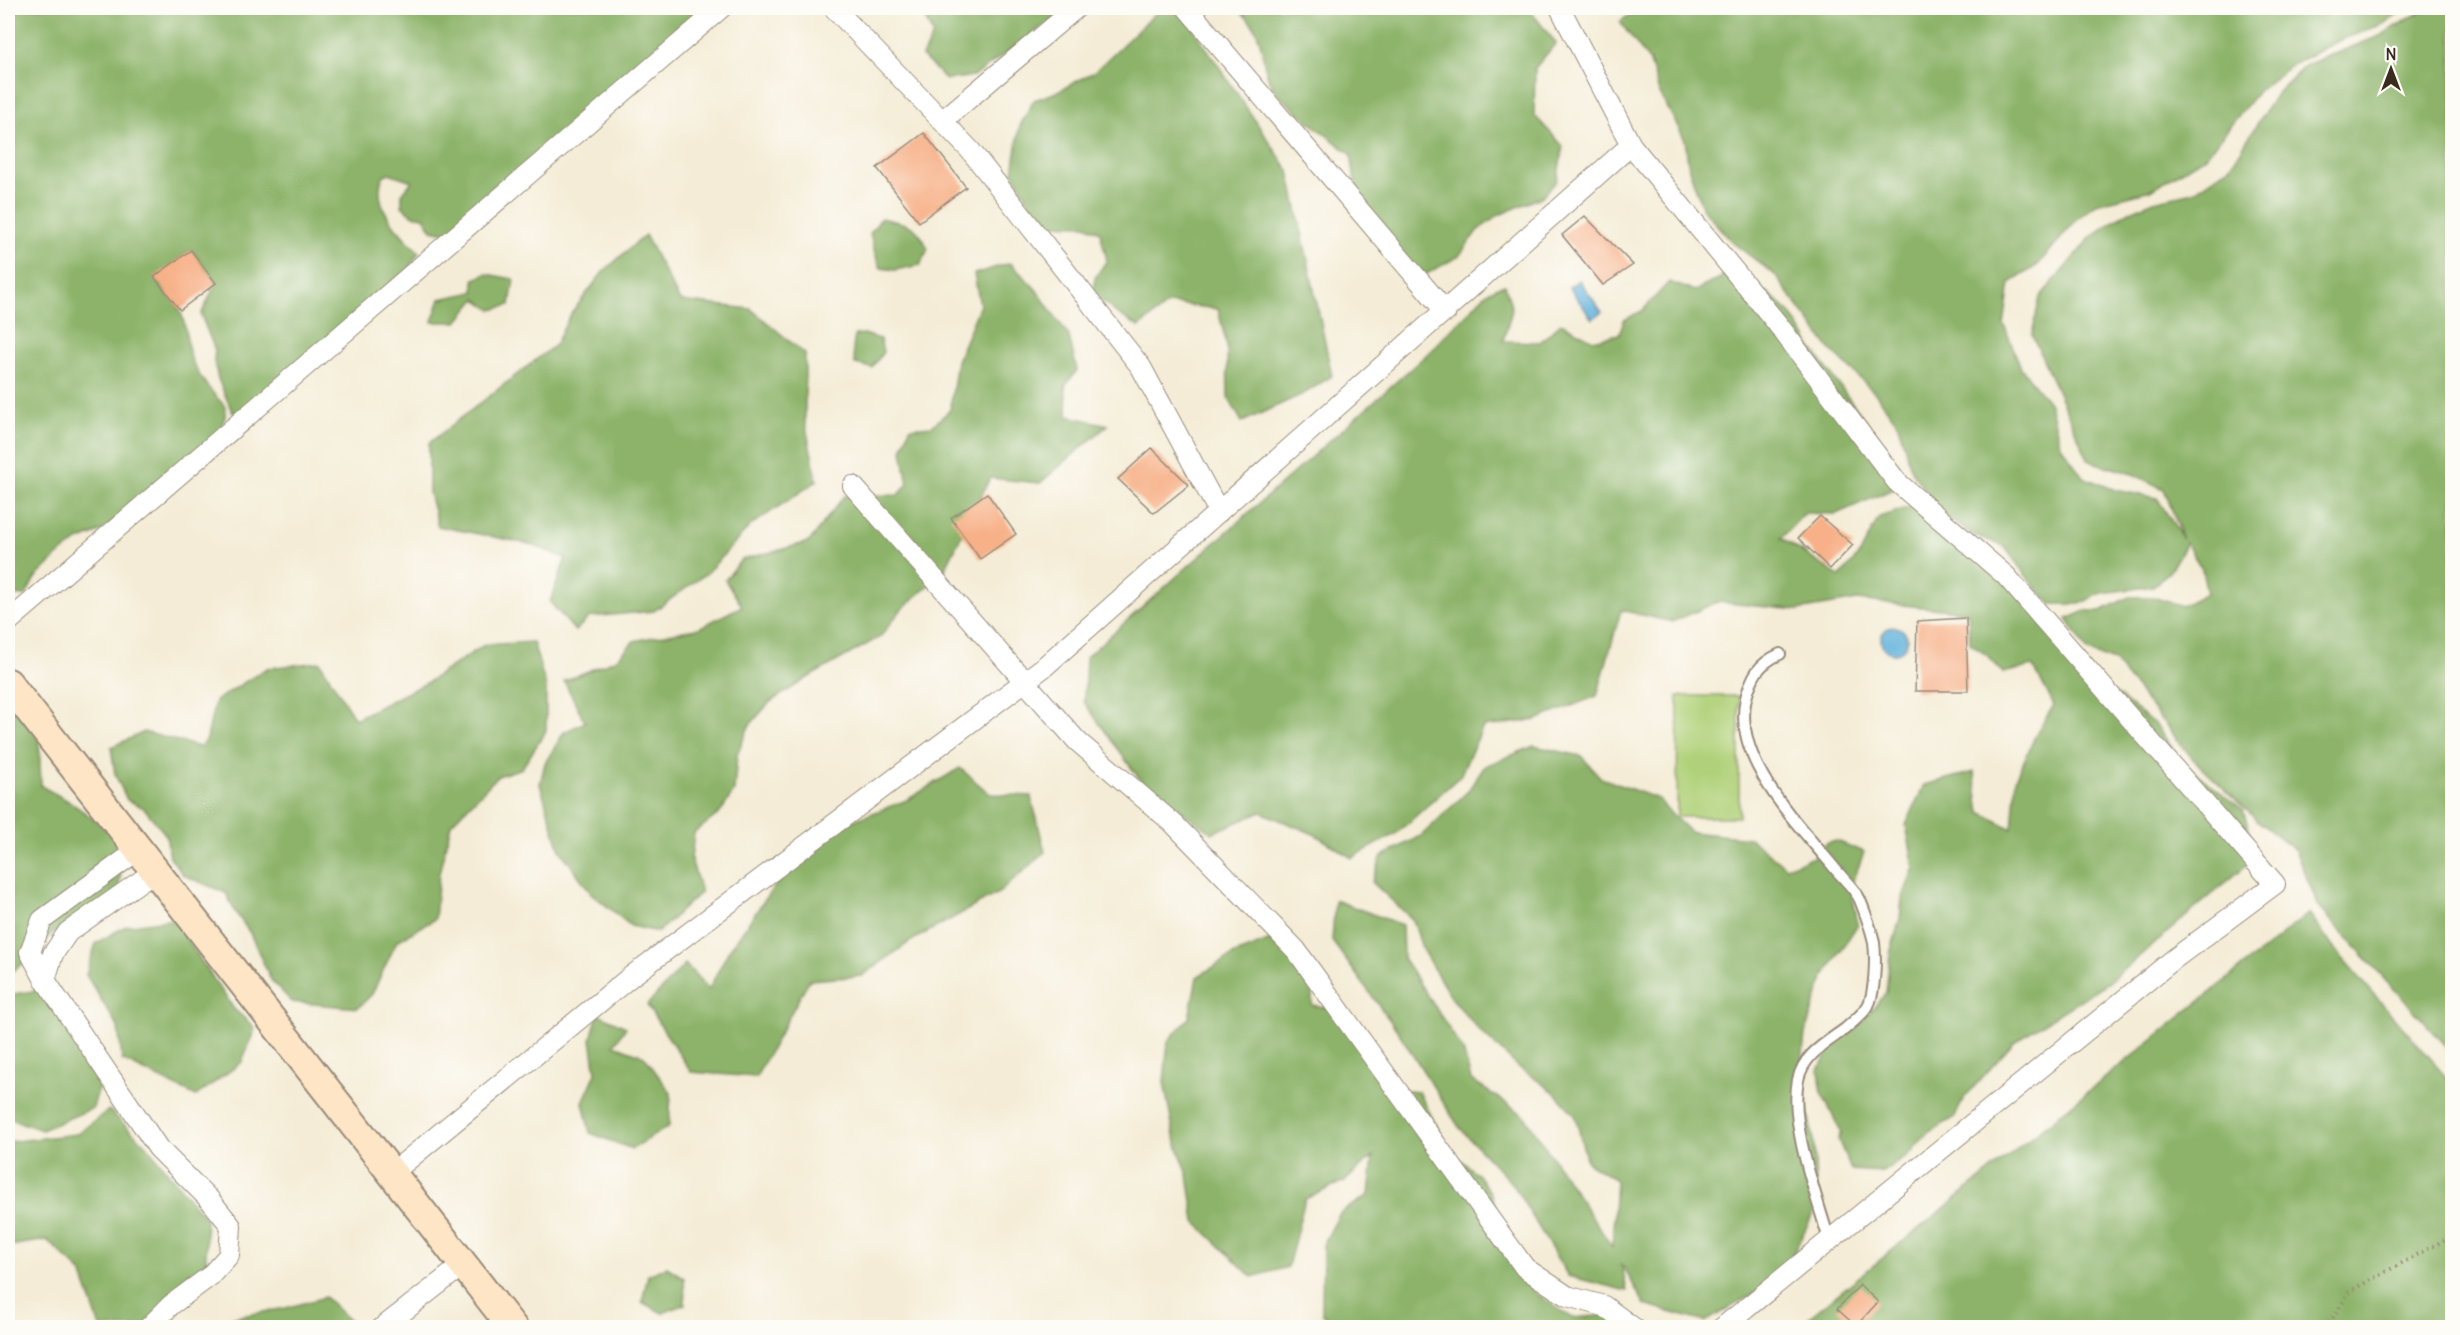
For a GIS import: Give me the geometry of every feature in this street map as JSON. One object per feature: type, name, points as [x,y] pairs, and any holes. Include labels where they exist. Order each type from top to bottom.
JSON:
[{"type":"street","points":[[8,622],[721,8]]},
{"type":"street","points":[[834,8],[970,150],[1141,367],[1219,512]]},
{"type":"street","points":[[942,121],[1076,8]]},
{"type":"street","points":[[1187,8],[1446,312]]},
{"type":"street","points":[[1562,8],[1631,145],[1776,322],[1897,482],[2006,576],[2275,884],[2174,959],[1722,1328]]},
{"type":"street","points":[[392,1173],[629,978],[1044,667],[1446,312],[1631,145]]},
{"type":"street","points":[[853,486],[1077,741],[1174,824],[1296,950],[1525,1268],[1567,1296],[1604,1306],[1634,1328]]},
{"type":"street","points":[[8,683],[513,1328]]},
{"type":"street","points":[[45,980],[53,954],[68,932],[146,860]]},
{"type":"street","points":[[146,860],[42,920],[30,952],[45,980],[158,1148],[210,1200],[231,1226],[229,1255],[210,1276],[171,1305],[148,1328]]},
{"type":"street","points":[[382,1328],[464,1264]]},
{"type":"lane","points":[[1779,654],[1758,667],[1750,680],[1743,712],[1746,740],[1763,777],[1859,898],[1874,943],[1874,979],[1868,1006],[1847,1027],[1822,1044],[1807,1060],[1798,1079],[1796,1102],[1801,1137],[1829,1240]]},
{"type":"path","points":[[2326,1328],[2350,1291],[2452,1236]]},
{"type":"green space","points":[[8,8],[713,8],[460,232],[445,233],[432,230],[424,217],[412,215],[402,206],[402,194],[412,181],[389,173],[383,176],[380,197],[383,208],[395,227],[419,252],[409,268],[248,409],[233,413],[218,379],[214,361],[215,350],[201,315],[216,283],[191,250],[155,277],[180,311],[185,324],[190,355],[197,372],[225,406],[225,417],[213,445],[102,531],[78,541],[61,553],[35,578],[26,595],[8,596]]},
{"type":"green space","points":[[925,8],[1075,8],[1046,24],[974,76],[946,80],[922,56],[933,35],[923,14]]},
{"type":"green space","points":[[1161,8],[1183,13],[1289,171],[1332,376],[1305,393],[1242,422],[1228,397],[1227,346],[1218,309],[1169,303],[1139,327],[1115,312],[1094,294],[1095,278],[1107,260],[1100,232],[1086,225],[1044,224],[1013,172],[1020,126],[1034,100],[1057,92],[1094,72]]},
{"type":"green space","points":[[1235,8],[1528,8],[1556,43],[1535,68],[1534,115],[1563,146],[1557,181],[1541,197],[1499,215],[1477,231],[1459,256],[1421,277],[1359,209],[1351,154],[1307,120],[1276,92],[1266,70],[1259,37],[1247,17]]},
{"type":"green space","points":[[1638,8],[2406,8],[2383,24],[2340,40],[2293,64],[2259,90],[2206,156],[2151,190],[2096,204],[2078,218],[2038,265],[2010,283],[2004,325],[2021,368],[2050,404],[2060,444],[2083,477],[2115,490],[2157,498],[2183,539],[2164,489],[2133,474],[2089,461],[2032,335],[2040,297],[2091,237],[2124,214],[2154,201],[2193,192],[2231,166],[2276,94],[2306,65],[2382,35],[2426,8],[2452,8],[2452,1052],[2319,907],[2295,850],[2259,822],[2193,759],[2114,661],[2088,652],[2067,619],[2086,611],[2101,611],[2129,597],[2152,597],[2182,606],[2207,593],[2202,569],[2186,543],[2169,572],[2153,586],[2102,593],[2079,604],[2051,604],[2033,585],[2004,546],[1972,534],[1941,513],[1912,472],[1898,424],[1876,394],[1830,349],[1775,275],[1732,242],[1703,209],[1689,169],[1685,140],[1659,92],[1650,62],[1620,22]]},
{"type":"green space","points":[[881,218],[915,229],[928,249],[920,265],[895,270],[881,268],[870,234]]},
{"type":"green space","points":[[645,235],[680,301],[751,309],[805,354],[805,422],[817,481],[750,526],[707,573],[654,611],[590,617],[575,631],[550,602],[566,558],[529,544],[438,526],[429,493],[429,443],[555,345],[571,314],[603,272]]},
{"type":"green space","points":[[1010,263],[1035,288],[1069,336],[1077,370],[1065,386],[1068,416],[1108,425],[1040,483],[990,478],[943,573],[901,610],[880,637],[770,702],[749,726],[737,755],[734,791],[720,813],[694,833],[691,859],[701,892],[658,932],[631,926],[591,893],[560,850],[540,784],[545,763],[564,732],[585,722],[564,681],[617,659],[634,641],[699,628],[742,606],[725,580],[741,560],[809,542],[844,496],[898,495],[908,484],[902,450],[910,428],[932,426],[950,410],[957,361],[980,305],[974,274]]},
{"type":"green space","points":[[486,274],[514,279],[510,305],[492,310],[476,299],[457,322],[432,322],[440,299],[474,292],[474,279]]},
{"type":"green space","points":[[1724,276],[1768,293],[1791,314],[1814,351],[1866,422],[1883,451],[1893,489],[1836,514],[1805,513],[1781,538],[1840,577],[1861,552],[1879,517],[1916,505],[1980,554],[2111,691],[2156,725],[2182,762],[2243,810],[2257,856],[2109,982],[2014,1042],[1965,1097],[1954,1118],[1929,1132],[1907,1156],[1883,1172],[1851,1170],[1838,1139],[1841,1132],[1822,1094],[1819,1070],[1832,1042],[1858,1026],[1886,993],[1890,954],[1900,919],[1902,900],[1914,867],[1906,825],[1924,785],[1974,772],[1980,812],[2012,829],[2016,779],[2036,734],[2054,705],[2033,666],[2003,673],[1989,657],[1970,643],[1968,612],[1857,600],[1798,610],[1717,602],[1672,622],[1621,610],[1597,696],[1536,720],[1483,727],[1460,776],[1397,833],[1352,858],[1316,835],[1261,812],[1212,833],[1143,784],[1084,702],[1086,657],[1434,348],[1491,290],[1505,285],[1512,310],[1503,341],[1540,342],[1561,323],[1593,340],[1619,334],[1624,320],[1642,311],[1669,282],[1695,291]]},
{"type":"green space","points":[[864,334],[880,339],[883,352],[872,368],[855,364],[853,349],[855,335]]},
{"type":"green space","points":[[533,642],[546,687],[546,731],[522,768],[498,776],[451,824],[439,873],[435,919],[397,941],[372,994],[358,1008],[292,1002],[271,980],[250,933],[234,910],[226,893],[183,875],[170,857],[166,835],[144,808],[127,800],[115,774],[111,747],[144,732],[200,747],[207,739],[215,701],[267,668],[320,662],[355,719],[428,682],[484,645]]},
{"type":"green space","points":[[1678,696],[1739,696],[1739,817],[1677,817]]},
{"type":"green space","points":[[8,700],[39,740],[41,786],[70,802],[113,833],[123,862],[116,902],[96,920],[52,933],[28,959],[8,975]]},
{"type":"green space","points":[[1534,746],[1581,756],[1601,778],[1659,799],[1690,832],[1749,838],[1786,867],[1814,857],[1826,843],[1837,841],[1864,852],[1851,887],[1858,924],[1824,976],[1805,1033],[1801,1074],[1814,1146],[1817,1206],[1781,1278],[1705,1322],[1645,1305],[1621,1263],[1627,1291],[1568,1276],[1514,1186],[1459,1127],[1399,1033],[1332,941],[1335,900],[1402,925],[1403,958],[1463,1050],[1471,1080],[1524,1115],[1612,1247],[1616,1180],[1587,1162],[1575,1115],[1554,1092],[1517,1066],[1478,1029],[1450,996],[1423,951],[1413,920],[1372,882],[1382,856],[1421,836],[1467,792],[1485,766]]},
{"type":"green space","points":[[960,768],[990,794],[1031,796],[1045,852],[1000,892],[911,941],[862,976],[809,980],[756,1077],[691,1072],[647,1005],[685,964],[709,989],[728,952],[773,888],[826,831],[907,800]]},
{"type":"green space","points":[[2309,913],[2332,946],[2452,1084],[2452,1327],[1796,1328]]},
{"type":"green space","points":[[173,919],[234,1009],[255,1028],[242,1062],[196,1096],[122,1060],[118,1027],[86,975],[96,943],[126,926]]},
{"type":"green space","points":[[1276,938],[1312,977],[1312,1005],[1348,1011],[1385,1089],[1419,1092],[1449,1150],[1478,1175],[1490,1192],[1531,1290],[1572,1318],[1620,1314],[1626,1327],[1343,1327],[1322,1314],[1323,1245],[1340,1213],[1369,1195],[1373,1156],[1345,1181],[1305,1199],[1288,1267],[1252,1277],[1195,1222],[1188,1175],[1174,1136],[1164,1082],[1168,1041],[1189,1018],[1197,977],[1235,954]]},
{"type":"green space","points":[[53,988],[104,1067],[93,1108],[42,1130],[8,1118],[8,995]]},
{"type":"green space","points":[[598,1014],[626,1027],[614,1045],[644,1056],[671,1093],[669,1126],[632,1149],[590,1133],[583,1102],[596,1073],[591,1039]]},
{"type":"green space","points":[[109,1110],[145,1144],[206,1219],[206,1271],[173,1320],[160,1327],[100,1327],[81,1272],[47,1240],[8,1246],[10,1165],[8,1142],[77,1134]]},
{"type":"green space","points":[[667,1267],[684,1278],[685,1304],[662,1313],[642,1302],[648,1275]]},
{"type":"green space","points":[[325,1297],[356,1327],[219,1327],[230,1318],[286,1308]]},
{"type":"water","points":[[1579,280],[1602,312],[1592,319],[1569,287]]},
{"type":"water","points":[[1894,627],[1903,631],[1907,640],[1903,649],[1894,653],[1885,649],[1881,640],[1885,631]]},
{"type":"building","points":[[924,133],[966,187],[919,222],[877,168]]},
{"type":"building","points":[[1585,216],[1633,265],[1603,285],[1562,235]]},
{"type":"building","points":[[191,250],[216,283],[180,310],[154,277]]},
{"type":"building","points":[[1152,448],[1189,485],[1154,513],[1118,479]]},
{"type":"building","points":[[987,493],[1016,534],[980,559],[951,518]]},
{"type":"building","points":[[1820,516],[1853,545],[1830,569],[1798,538]]},
{"type":"building","points":[[1966,618],[1968,691],[1915,691],[1917,621]]},
{"type":"building","points":[[1860,1285],[1878,1302],[1856,1326],[1837,1309]]}]
